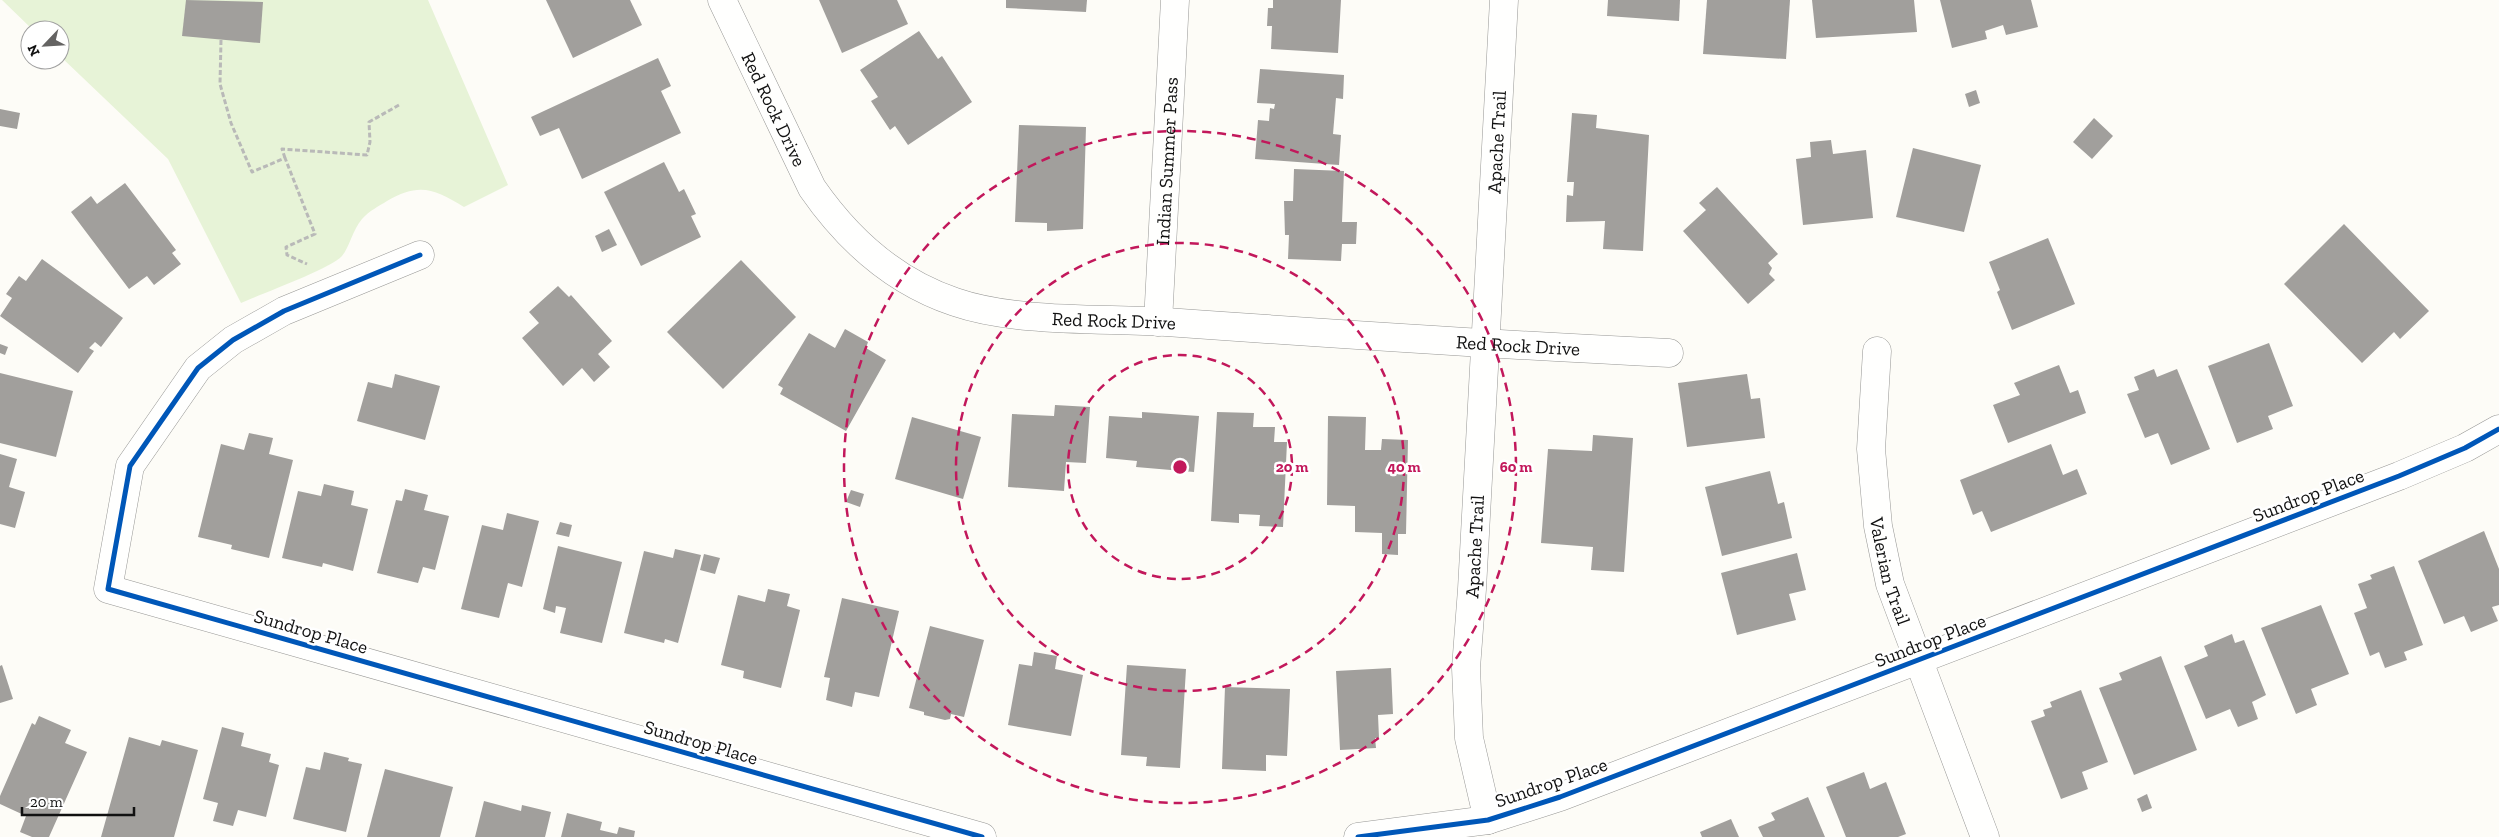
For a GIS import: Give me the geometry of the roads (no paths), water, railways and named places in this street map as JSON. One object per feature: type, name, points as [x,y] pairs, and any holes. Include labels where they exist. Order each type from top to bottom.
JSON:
[{"type":"street","name":"Red Rock Drive","points":[[722,0],[812,188],[827,210],[863,249],[884,266],[931,292],[956,303],[1007,314],[1158,322],[1486,345],[1669,353]]},
{"type":"street","name":"Indian Summer Pass","points":[[1158,322],[1175,0]]},
{"type":"street","name":"Apache Trail","points":[[1488,820],[1469,738],[1466,668],[1486,345],[1504,0]]},
{"type":"street","name":"Sundrop Place","points":[[420,255],[284,311],[233,340],[198,368],[130,466],[108,589],[982,837]]},
{"type":"street","name":"Valerian Trail","points":[[1877,351],[1870,449],[1878,526],[1890,584],[1985,837]]},
{"type":"street","name":"Sundrop Place","points":[[1358,837],[1488,820],[1560,797],[2399,476],[2465,448],[2499,429]]}]
